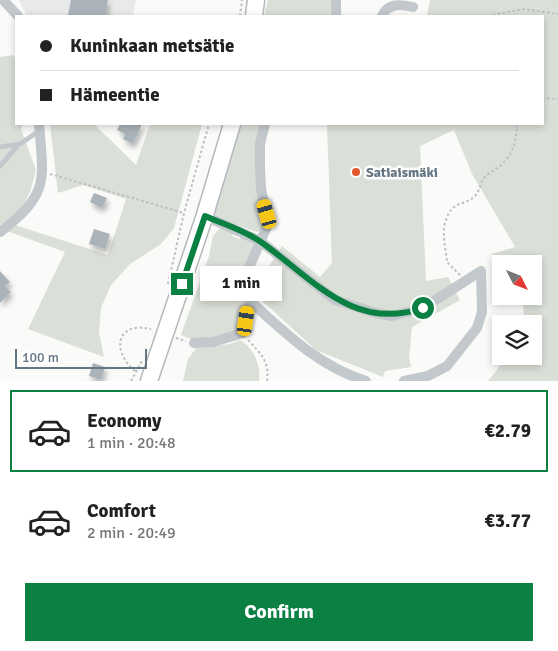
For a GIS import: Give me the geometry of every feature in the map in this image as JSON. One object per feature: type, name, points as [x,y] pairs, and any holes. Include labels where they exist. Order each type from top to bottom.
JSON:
[{"type":"highway","points":[[254,15],[256,0]]},
{"type":"highway","points":[[149,381],[205,216],[232,125]]},
{"type":"street","points":[[3,0],[17,15]]},
{"type":"street","points":[[336,0],[336,15]]},
{"type":"street","points":[[383,15],[393,5],[413,7]]},
{"type":"street","points":[[194,343],[213,342],[243,333],[250,301],[248,270],[268,224],[261,188],[260,144],[264,125]]},
{"type":"street","points":[[0,232],[23,214],[34,202],[40,188],[43,172],[39,127]]},
{"type":"street","points":[[205,216],[260,241],[335,300],[376,313],[392,316],[423,308],[481,271],[482,312],[478,328],[447,366],[428,376],[404,381]]},
{"type":"street","points":[[250,301],[298,344],[350,376],[366,381]]},
{"type":"lane","points":[[0,166],[39,127]]},
{"type":"lane","points":[[0,148],[20,144]]},
{"type":"path","points":[[240,15],[242,0]]},
{"type":"path","points":[[493,15],[524,9],[558,14]]},
{"type":"path","points":[[544,98],[558,99]]},
{"type":"path","points":[[166,291],[184,214],[209,125]]},
{"type":"path","points":[[466,281],[447,262],[444,222],[450,210],[458,203],[467,201],[476,195],[484,178],[501,165],[512,152],[518,135],[516,125]]},
{"type":"path","points":[[43,172],[184,214]]},
{"type":"path","points":[[135,372],[122,359],[120,348],[123,334],[132,328],[151,329]]},
{"type":"path","points":[[154,334],[156,328]]},
{"type":"path","points":[[243,333],[261,352],[268,374],[267,381]]},
{"type":"path","points":[[174,337],[194,343]]},
{"type":"path","points":[[131,381],[145,355]]},
{"type":"shaded area","points":[[19,0],[136,0],[133,15],[26,15]]},
{"type":"shaded area","points":[[268,0],[332,0],[332,15],[264,15]]},
{"type":"shaded area","points":[[430,0],[558,0],[558,381],[488,381],[501,365],[542,365],[542,315],[524,315],[523,305],[542,305],[542,255],[492,255],[515,247],[472,174],[454,130],[420,146],[426,281],[448,277],[460,300],[412,327],[409,358],[411,367],[385,371],[383,377],[316,350],[260,299],[261,278],[282,246],[320,277],[332,263],[327,125],[544,125],[544,15],[427,15]]},
{"type":"shaded area","points":[[13,55],[15,58],[15,125],[23,125],[21,129],[36,170],[30,192],[20,212],[0,225],[0,57]]},
{"type":"shaded area","points":[[50,125],[95,125],[136,165],[150,125],[202,125],[174,228],[161,244],[130,264],[111,285],[101,308],[99,332],[104,357],[28,329],[65,252],[7,231],[15,225],[108,255],[126,199],[83,185],[58,193]]},
{"type":"shaded area","points":[[238,125],[261,125],[264,224],[262,230],[257,232],[217,218],[213,212]]},
{"type":"shaded area","points":[[225,227],[233,233],[232,236],[239,239],[242,236],[254,243],[247,300],[239,330],[236,333],[196,341],[181,335],[209,256],[213,236],[219,229]]},
{"type":"shaded area","points":[[240,340],[253,352],[256,358],[259,369],[259,381],[183,381],[188,359],[196,348],[230,344]]},
{"type":"building","points":[[71,0],[108,0],[105,15],[68,15]]},
{"type":"building","points":[[120,125],[142,125],[133,144],[123,139],[125,134],[117,130]]},
{"type":"building","points":[[94,193],[107,198],[102,208],[90,202]]},
{"type":"building","points":[[94,229],[110,234],[105,249],[89,244]]},
{"type":"building","points":[[0,271],[10,282],[5,286],[11,292],[0,303]]},
{"type":"building","points":[[93,363],[105,367],[101,380],[89,376]]},
{"type":"place","name":"Satiaismäki","points":[[356,172]]},
{"type":"route","points":[[182,284],[205,216],[260,241],[335,300],[392,316],[423,308]]}]
